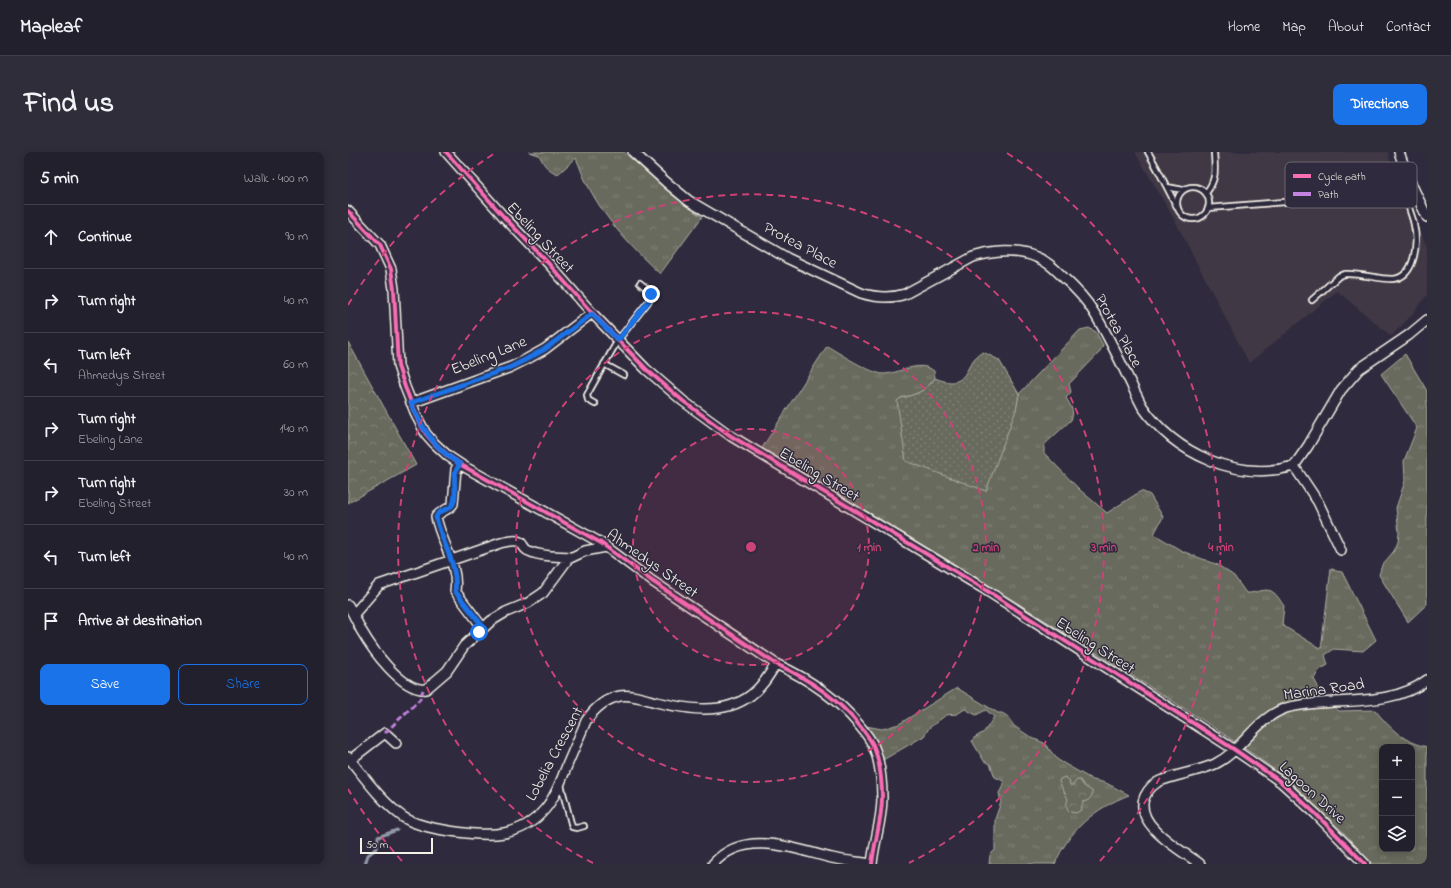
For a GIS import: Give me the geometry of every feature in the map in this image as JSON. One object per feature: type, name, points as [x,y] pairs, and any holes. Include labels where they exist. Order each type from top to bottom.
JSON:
[{"type":"street","name":"Ebeling Street","points":[[446,152],[504,217],[549,264],[592,314],[646,369],[683,401],[732,436],[981,587],[1235,750]]},
{"type":"street","name":"Protea Place","points":[[633,152],[666,182],[695,204],[787,258],[861,293],[871,296],[889,298],[905,294],[974,257],[985,253],[1008,252],[1024,253],[1036,256],[1057,270],[1093,310],[1142,406],[1151,419],[1179,444],[1198,456],[1235,468],[1272,471],[1294,466]]},
{"type":"street","points":[[1399,152],[1403,162]]},
{"type":"street","points":[[1417,196],[1427,217]]},
{"type":"street","name":"Ahmedys Street","points":[[348,211],[380,245],[391,269],[394,289],[398,366],[411,403],[426,434],[434,443],[460,464],[580,530],[606,546],[652,581],[776,664],[825,692],[850,714],[872,744],[882,781],[880,825],[872,864]]},
{"type":"street","name":"Ebeling Lane","points":[[411,403],[511,367],[545,349],[592,314]]},
{"type":"street","points":[[1341,550],[1318,502],[1294,466],[1308,446],[1341,390],[1359,370],[1409,335],[1427,320]]},
{"type":"street","points":[[460,464],[456,469],[455,498],[453,504],[450,508],[440,511],[436,517],[438,529],[451,560],[456,577],[455,591],[484,628]]},
{"type":"street","points":[[354,614],[379,585],[501,543],[513,541],[520,542],[530,552],[552,556],[570,557]]},
{"type":"street","points":[[348,605],[362,630],[384,663],[406,683],[416,689],[422,690],[426,689],[442,676],[464,646],[499,615],[528,603],[543,592],[570,557],[585,551],[606,546]]},
{"type":"street","name":"Lobelia Crescent","points":[[349,758],[383,800],[411,822],[426,827],[453,832],[491,834],[504,833],[532,822],[546,808],[560,782],[586,721],[591,713],[604,702],[622,696],[641,698],[690,708],[726,707],[736,704],[752,694],[767,678],[776,664]]},
{"type":"street","name":"Marina Road","points":[[1200,864],[1160,835],[1144,816],[1142,810],[1144,801],[1151,788],[1158,782],[1217,763],[1235,750],[1263,722],[1284,709],[1312,704],[1389,697],[1409,692],[1427,680]]},
{"type":"street","points":[[349,758],[385,733],[396,743]]},
{"type":"street","name":"Lagoon Drive","points":[[1235,750],[1281,782],[1310,808],[1365,864]]},
{"type":"street","points":[[713,864],[724,853],[734,848],[760,844],[774,844],[834,858],[872,864]]},
{"type":"lane","points":[[1148,152],[1180,213],[1183,216],[1193,219],[1202,216],[1208,208],[1209,203],[1206,193],[1202,190],[1193,187],[1183,190],[1167,187]]},
{"type":"lane","points":[[1206,193],[1213,184],[1215,176],[1214,152]]},
{"type":"lane","points":[[1180,213],[1177,203],[1183,190]]},
{"type":"lane","points":[[1208,208],[1285,202]]},
{"type":"lane","points":[[1312,300],[1339,276],[1345,274],[1393,279],[1405,274],[1409,269],[1413,257],[1416,237],[1410,208]]},
{"type":"lane","points":[[595,404],[588,400],[587,395],[618,340],[648,302],[651,296],[650,291],[640,283]]},
{"type":"lane","points":[[604,364],[624,375]]},
{"type":"lane","points":[[560,782],[567,803],[572,827],[577,828],[584,826]]},
{"type":"shaded area","points":[[1135,152],[1388,152],[1390,162],[1285,162],[1285,208],[1410,208],[1427,247],[1427,295],[1410,317],[1391,336],[1337,291],[1249,363],[1174,219]]},
{"type":"green space","points":[[529,152],[624,152],[671,194],[702,217],[660,274],[620,233],[603,211],[586,183],[576,158],[558,174],[551,171],[547,167],[539,155]]},
{"type":"green space","points":[[1089,328],[1096,332],[1103,345],[1099,353],[1069,384],[1071,392],[1066,398],[1072,409],[1073,414],[1071,420],[1044,445],[1044,453],[1080,490],[1107,513],[1141,491],[1150,495],[1163,517],[1154,534],[1182,551],[1218,565],[1234,576],[1246,593],[1265,590],[1271,591],[1277,596],[1284,606],[1282,625],[1321,649],[1331,568],[1342,572],[1376,640],[1363,651],[1334,649],[1325,655],[1328,665],[1319,670],[1314,679],[1323,696],[1339,711],[1375,710],[1386,723],[1404,738],[1418,745],[1427,747],[1427,864],[1372,864],[1343,832],[1288,780],[1256,756],[1207,723],[989,585],[762,448],[827,346],[877,373],[883,374],[922,366],[934,371],[935,378],[924,389],[916,394],[901,398],[1016,410],[1019,394],[1080,330]]},
{"type":"green space","points":[[348,342],[416,465],[348,503]]},
{"type":"green space","points":[[983,352],[999,360],[1019,394],[1016,410],[986,491],[906,461],[897,401],[901,398],[921,391],[935,378],[947,382],[955,382],[965,374],[976,357]]},
{"type":"green space","points":[[1405,354],[1427,391],[1427,604],[1408,622],[1379,575],[1382,565],[1394,551],[1398,542],[1399,532],[1396,508],[1405,481],[1404,461],[1417,428],[1381,374]]},
{"type":"green space","points":[[957,688],[998,713],[1002,713],[1007,716],[1014,726],[1032,738],[1044,743],[1058,760],[1093,780],[1106,783],[1129,795],[1105,806],[1084,822],[1068,841],[1055,864],[989,864],[990,855],[995,850],[995,819],[1001,802],[999,793],[1004,784],[1003,781],[995,777],[990,764],[984,761],[972,741],[984,732],[994,717],[986,710],[976,715],[965,709],[957,714],[946,715],[929,728],[924,736],[883,760],[876,741],[866,726],[882,729],[899,724]]},
{"type":"green space","points":[[1065,777],[1069,780],[1070,785],[1073,785],[1077,780],[1080,780],[1084,786],[1092,791],[1090,798],[1083,802],[1081,810],[1076,813],[1070,812],[1067,808],[1068,799],[1059,782],[1060,779]]},
{"type":"waterway","points":[[365,864],[368,855],[377,848],[378,837],[397,830]]},
{"type":"marked path","points":[[385,733],[420,699],[423,690]]},
{"type":"cycle path","points":[[446,152],[592,313],[646,369],[683,401],[731,436],[981,587],[1235,750],[1281,782],[1316,814],[1365,864]]},
{"type":"cycle path","points":[[348,211],[380,245],[391,269],[394,289],[398,366],[417,417],[426,434],[448,456],[463,466],[601,543],[652,581],[776,664],[810,682],[841,706],[861,727],[868,737],[873,745],[879,764],[882,784],[882,807],[872,864]]},
{"type":"route","points":[[479,632],[484,628],[455,591],[456,577],[453,565],[438,529],[436,517],[440,511],[450,508],[453,504],[455,498],[454,482],[456,469],[460,464],[448,456],[426,434],[411,403],[511,367],[545,349],[592,314],[618,340],[648,302],[651,294]]}]
